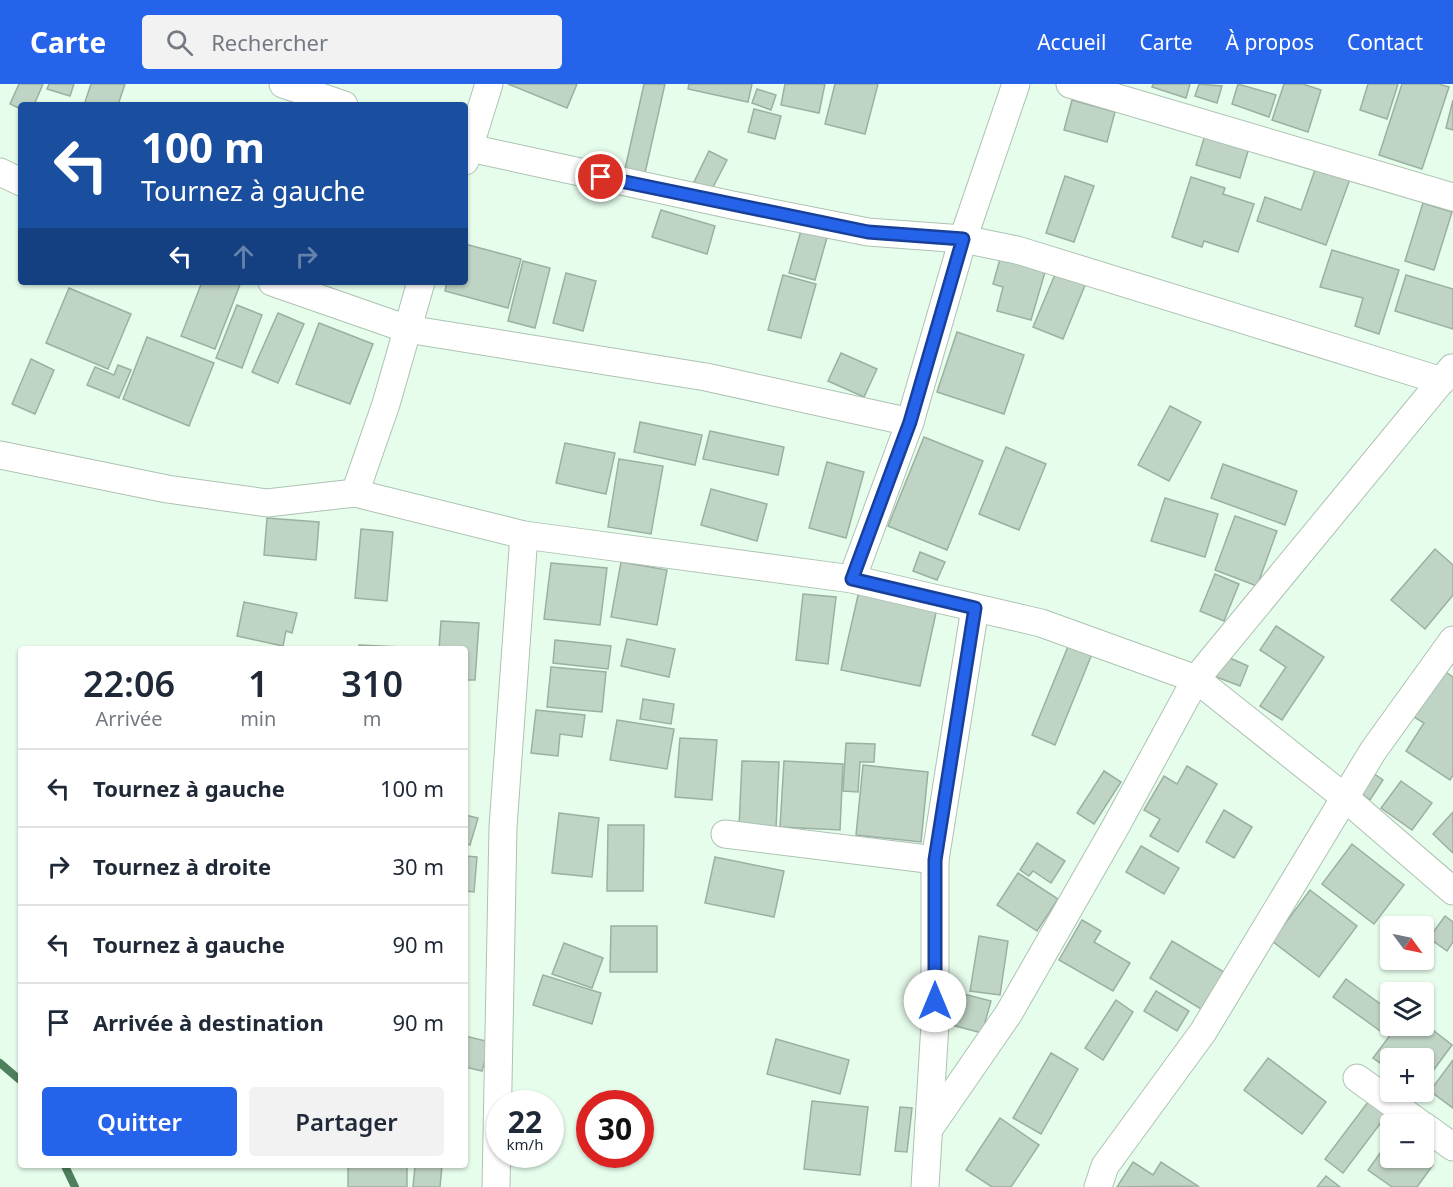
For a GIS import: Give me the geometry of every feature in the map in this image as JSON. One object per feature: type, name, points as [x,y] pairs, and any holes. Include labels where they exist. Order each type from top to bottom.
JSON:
[{"type":"street","points":[[284,84],[335,102]]},
{"type":"street","points":[[468,149],[489,84]]},
{"type":"street","points":[[852,579],[910,422],[963,239],[1016,84]]},
{"type":"street","points":[[1070,84],[1453,197]]},
{"type":"street","points":[[468,152],[868,232],[963,239],[1028,253],[1447,374],[1196,679],[1009,1014],[931,1126]]},
{"type":"street","points":[[0,172],[18,181]]},
{"type":"street","points":[[281,285],[407,329],[706,377],[910,422]]},
{"type":"street","points":[[355,493],[386,404],[420,285]]},
{"type":"street","points":[[0,455],[167,489],[267,502],[355,493],[524,535],[852,579],[1041,622],[1196,679],[1344,797],[1453,891]]},
{"type":"street","points":[[496,1187],[503,827],[524,535]]},
{"type":"street","points":[[925,1187],[931,1126],[935,1024],[935,860],[975,608]]},
{"type":"street","points":[[1098,1187],[1105,1167],[1203,1032],[1373,751],[1453,640]]},
{"type":"street","points":[[725,834],[935,860]]},
{"type":"street","points":[[1357,1078],[1406,1114]]},
{"type":"street","points":[[1434,1134],[1453,1148]]},
{"type":"building","points":[[19,84],[43,84],[35,102],[18,102],[18,108],[10,104]]},
{"type":"building","points":[[49,84],[74,84],[70,96],[47,89]]},
{"type":"building","points":[[91,84],[125,84],[119,102],[85,102]]},
{"type":"building","points":[[508,84],[577,84],[567,108]]},
{"type":"building","points":[[644,84],[665,84],[645,173],[625,169]]},
{"type":"building","points":[[689,84],[752,84],[748,102],[688,89]]},
{"type":"building","points":[[785,84],[825,84],[819,113],[781,105]]},
{"type":"building","points":[[835,84],[878,84],[865,134],[825,124]]},
{"type":"building","points":[[1153,84],[1190,84],[1186,98],[1152,87]]},
{"type":"building","points":[[1199,84],[1222,86],[1217,103],[1195,96]]},
{"type":"building","points":[[1238,84],[1276,95],[1269,117],[1232,104]]},
{"type":"building","points":[[1284,84],[1303,84],[1321,90],[1308,132],[1272,120]]},
{"type":"building","points":[[1368,84],[1398,84],[1387,119],[1360,110]]},
{"type":"building","points":[[1402,84],[1439,84],[1449,87],[1422,169],[1379,155]]},
{"type":"building","points":[[757,89],[776,95],[771,110],[752,103]]},
{"type":"building","points":[[1072,100],[1115,112],[1107,142],[1064,130]]},
{"type":"building","points":[[1453,100],[1453,130],[1446,128]]},
{"type":"building","points":[[754,109],[781,116],[775,139],[748,132]]},
{"type":"building","points":[[1205,135],[1249,148],[1240,178],[1196,165]]},
{"type":"building","points":[[709,151],[727,160],[711,191],[694,182]]},
{"type":"building","points":[[1316,167],[1350,179],[1326,245],[1257,221],[1265,197],[1301,210]]},
{"type":"building","points":[[1065,176],[1094,186],[1074,242],[1046,233]]},
{"type":"building","points":[[1191,177],[1225,188],[1223,194],[1254,204],[1238,252],[1204,241],[1202,247],[1172,237]]},
{"type":"building","points":[[1423,203],[1452,212],[1434,270],[1405,261]]},
{"type":"building","points":[[661,210],[715,226],[707,254],[652,237]]},
{"type":"building","points":[[802,227],[828,234],[815,280],[789,273]]},
{"type":"building","points":[[468,245],[521,259],[508,308],[445,291],[446,285],[468,285]]},
{"type":"building","points":[[1332,250],[1399,270],[1379,334],[1355,326],[1363,298],[1320,287]]},
{"type":"building","points":[[1000,259],[1045,272],[1031,320],[997,311],[1003,287],[993,284]]},
{"type":"building","points":[[523,261],[550,268],[535,328],[508,321]]},
{"type":"building","points":[[1056,272],[1086,283],[1063,339],[1033,327]]},
{"type":"building","points":[[566,273],[596,281],[583,331],[553,323]]},
{"type":"building","points":[[783,275],[816,284],[801,338],[768,330]]},
{"type":"building","points":[[1406,275],[1453,289],[1453,329],[1395,311]]},
{"type":"building","points":[[201,285],[240,285],[215,349],[181,336]]},
{"type":"building","points":[[69,288],[131,314],[108,369],[46,343]]},
{"type":"building","points":[[237,305],[262,315],[242,368],[216,358]]},
{"type":"building","points":[[278,313],[304,324],[278,383],[252,372]]},
{"type":"building","points":[[319,323],[373,344],[350,404],[296,384]]},
{"type":"building","points":[[957,332],[1024,355],[1004,414],[937,392]]},
{"type":"building","points":[[147,337],[214,363],[189,426],[123,399]]},
{"type":"building","points":[[841,353],[877,369],[864,397],[828,381]]},
{"type":"building","points":[[31,359],[54,370],[35,414],[12,404]]},
{"type":"building","points":[[118,365],[131,370],[119,398],[87,385],[95,367],[114,375]]},
{"type":"building","points":[[1170,406],[1201,422],[1169,481],[1138,465]]},
{"type":"building","points":[[640,422],[702,435],[695,465],[634,452]]},
{"type":"building","points":[[710,431],[784,447],[778,475],[703,459]]},
{"type":"building","points":[[924,437],[983,461],[947,550],[888,526]]},
{"type":"building","points":[[565,443],[615,453],[606,494],[556,483]]},
{"type":"building","points":[[1006,447],[1046,464],[1019,530],[979,514]]},
{"type":"building","points":[[619,459],[663,466],[651,534],[608,527]]},
{"type":"building","points":[[827,462],[864,472],[846,538],[809,528]]},
{"type":"building","points":[[1223,464],[1297,491],[1285,525],[1211,498]]},
{"type":"building","points":[[711,489],[767,504],[757,541],[701,525]]},
{"type":"building","points":[[1165,498],[1218,514],[1205,557],[1151,541]]},
{"type":"building","points":[[1235,516],[1277,531],[1257,586],[1215,570]]},
{"type":"building","points":[[267,518],[319,522],[316,560],[264,555]]},
{"type":"building","points":[[361,529],[393,532],[387,601],[355,598]]},
{"type":"building","points":[[1435,549],[1453,565],[1453,595],[1425,629],[1391,600]]},
{"type":"building","points":[[920,552],[945,562],[937,580],[913,571]]},
{"type":"building","points":[[621,562],[667,570],[657,625],[611,617]]},
{"type":"building","points":[[551,563],[607,568],[600,625],[544,619]]},
{"type":"building","points":[[1215,574],[1239,584],[1224,621],[1200,611]]},
{"type":"building","points":[[859,591],[937,608],[920,686],[841,670]]},
{"type":"building","points":[[803,594],[836,597],[828,664],[796,660]]},
{"type":"building","points":[[244,602],[297,613],[292,633],[286,631],[283,646],[237,636]]},
{"type":"building","points":[[441,621],[479,623],[475,680],[468,680],[468,646],[439,646]]},
{"type":"building","points":[[1276,626],[1324,657],[1282,720],[1260,706],[1286,667],[1260,650]]},
{"type":"building","points":[[627,639],[675,649],[669,677],[621,666]]},
{"type":"building","points":[[555,640],[611,646],[608,669],[553,663]]},
{"type":"building","points":[[1069,644],[1092,654],[1055,745],[1032,735]]},
{"type":"building","points":[[1223,655],[1248,666],[1240,686],[1214,676]]},
{"type":"building","points":[[551,667],[606,672],[602,712],[547,707]]},
{"type":"building","points":[[1444,671],[1453,677],[1453,775],[1450,780],[1406,751],[1424,723],[1414,717]]},
{"type":"building","points":[[643,699],[674,704],[671,724],[640,719]]},
{"type":"building","points":[[536,710],[585,715],[582,737],[560,734],[558,756],[531,753]]},
{"type":"building","points":[[617,720],[674,729],[667,769],[610,760]]},
{"type":"building","points":[[680,738],[717,740],[712,800],[675,797]]},
{"type":"building","points":[[846,743],[875,744],[874,762],[860,762],[858,792],[843,791]]},
{"type":"building","points":[[742,761],[779,762],[776,829],[739,828]]},
{"type":"building","points":[[784,761],[843,764],[840,830],[780,827]]},
{"type":"building","points":[[863,765],[928,772],[921,842],[856,835]]},
{"type":"building","points":[[1187,766],[1217,784],[1178,852],[1150,836],[1160,819],[1144,810],[1164,776],[1177,784]]},
{"type":"building","points":[[1104,771],[1121,782],[1094,824],[1077,813]]},
{"type":"building","points":[[1370,771],[1383,780],[1370,800],[1357,790]]},
{"type":"building","points":[[1401,781],[1432,803],[1412,830],[1381,808]]},
{"type":"building","points":[[1224,810],[1252,827],[1234,858],[1206,842]]},
{"type":"building","points":[[1453,812],[1453,853],[1433,834]]},
{"type":"building","points":[[559,813],[599,818],[592,877],[552,873]]},
{"type":"building","points":[[468,816],[478,818],[470,845],[468,844]]},
{"type":"building","points":[[608,825],[644,825],[643,891],[607,891]]},
{"type":"building","points":[[1037,843],[1065,861],[1051,883],[1033,871],[1029,876],[1020,870]]},
{"type":"building","points":[[1352,844],[1404,885],[1374,924],[1322,884]]},
{"type":"building","points":[[1141,846],[1179,868],[1164,894],[1126,872]]},
{"type":"building","points":[[468,856],[477,857],[474,892],[468,891]]},
{"type":"building","points":[[715,857],[784,871],[774,917],[705,903]]},
{"type":"building","points":[[1018,873],[1058,899],[1037,931],[997,905]]},
{"type":"building","points":[[1310,890],[1357,926],[1319,977],[1272,941]]},
{"type":"building","points":[[1445,916],[1453,922],[1453,942],[1447,951],[1434,942],[1434,931]]},
{"type":"building","points":[[1082,920],[1101,931],[1094,942],[1130,963],[1113,991],[1059,960]]},
{"type":"building","points":[[611,926],[657,926],[657,972],[610,972]]},
{"type":"building","points":[[979,936],[1008,941],[1000,995],[970,991]]},
{"type":"building","points":[[1172,941],[1224,972],[1201,1009],[1150,978]]},
{"type":"building","points":[[564,943],[603,958],[592,988],[552,974]]},
{"type":"building","points":[[543,975],[601,993],[592,1024],[533,1005]]},
{"type":"building","points":[[1346,979],[1380,1004],[1380,1031],[1333,997]]},
{"type":"building","points":[[952,991],[991,1001],[982,1033],[944,1023]]},
{"type":"building","points":[[1156,991],[1189,1011],[1177,1031],[1144,1011]]},
{"type":"building","points":[[1116,1000],[1133,1012],[1103,1060],[1085,1048]]},
{"type":"building","points":[[1434,1031],[1452,1045],[1434,1069],[1434,1048],[1380,1048],[1390,1036],[1434,1036]]},
{"type":"building","points":[[468,1037],[490,1042],[482,1071],[468,1068]]},
{"type":"building","points":[[776,1039],[849,1060],[840,1094],[767,1074]]},
{"type":"building","points":[[1380,1049],[1380,1063],[1373,1058]]},
{"type":"building","points":[[1051,1053],[1078,1069],[1041,1134],[1013,1118]]},
{"type":"building","points":[[1268,1058],[1326,1102],[1302,1134],[1244,1090]]},
{"type":"building","points":[[1453,1060],[1453,1108],[1434,1094],[1434,1086]]},
{"type":"building","points":[[812,1101],[868,1107],[860,1175],[804,1169]]},
{"type":"building","points":[[1368,1102],[1383,1114],[1380,1114],[1380,1124],[1343,1173],[1325,1159]]},
{"type":"building","points":[[900,1107],[912,1108],[907,1152],[895,1151]]},
{"type":"building","points":[[1000,1118],[1039,1145],[1011,1187],[992,1187],[966,1170]]},
{"type":"building","points":[[1380,1153],[1380,1168],[1431,1168],[1417,1187],[1392,1187],[1368,1170]]},
{"type":"building","points":[[1133,1162],[1153,1175],[1161,1162],[1198,1186],[1117,1187]]},
{"type":"building","points":[[348,1168],[407,1168],[407,1187],[348,1187]]},
{"type":"building","points":[[415,1168],[442,1168],[440,1187],[413,1187]]},
{"type":"building","points":[[1326,1176],[1340,1187],[1317,1187]]},
{"type":"waterway","points":[[0,1063],[18,1078]]},
{"type":"waterway","points":[[66,1168],[75,1187]]},
{"type":"route","points":[[601,177],[868,232],[963,239],[910,422],[852,579],[975,608],[935,860],[935,1001]]}]
